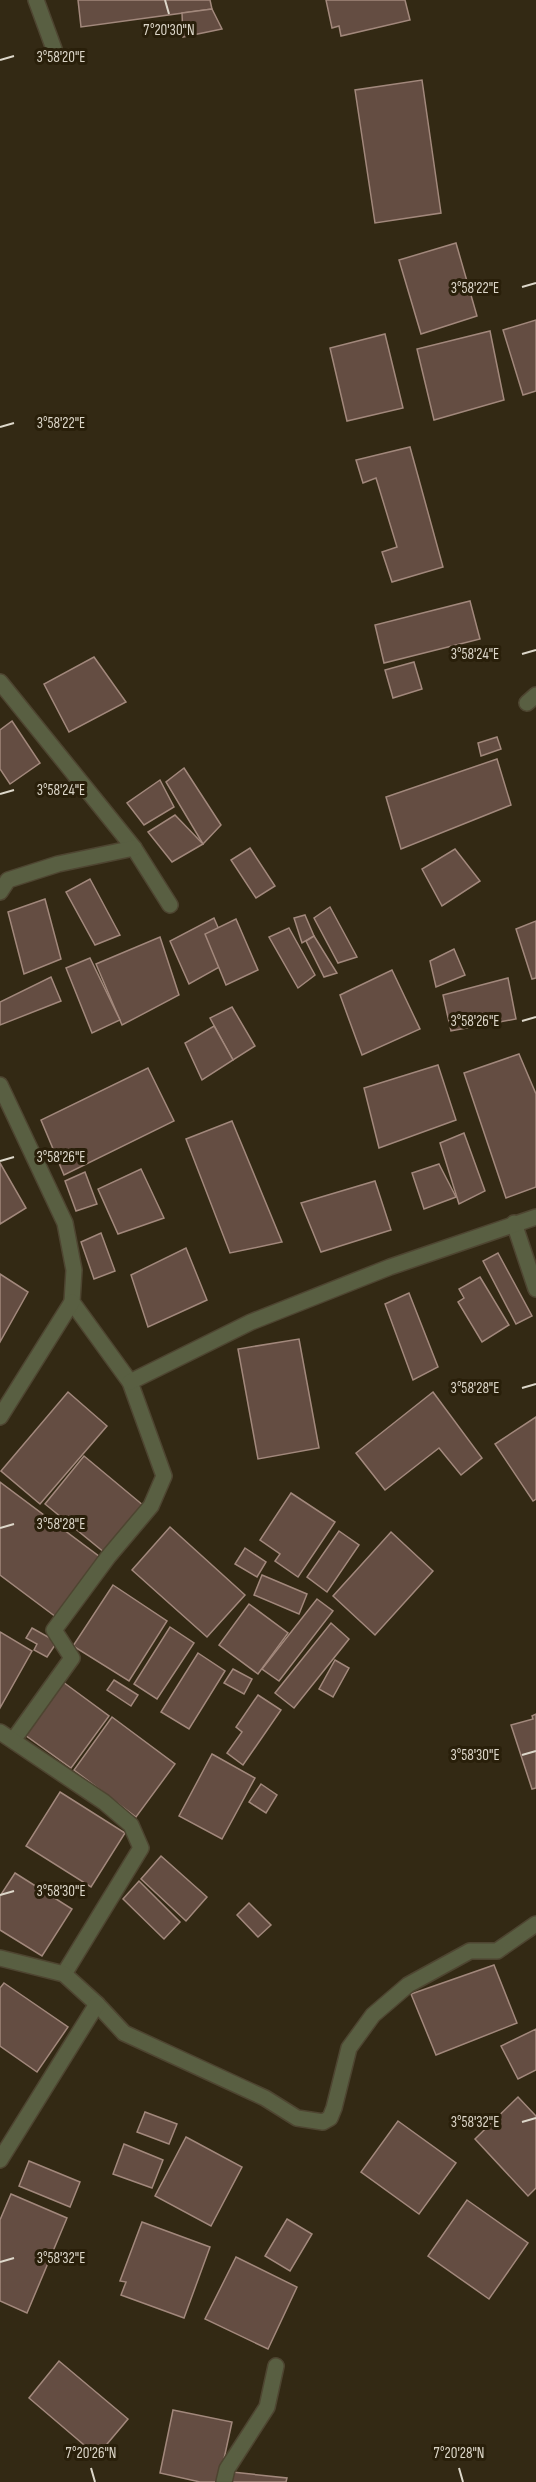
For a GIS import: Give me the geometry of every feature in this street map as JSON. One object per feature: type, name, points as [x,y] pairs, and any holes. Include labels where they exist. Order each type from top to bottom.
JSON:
[{"type":"street","points":[[36,0],[54,49]]},
{"type":"street","points":[[0,682],[134,848],[170,905]]},
{"type":"street","points":[[0,892],[8,880],[58,864],[134,848]]},
{"type":"street","points":[[0,1085],[64,1223],[74,1270],[72,1302],[0,1417]]},
{"type":"street","points":[[130,1382],[251,1322],[390,1267],[536,1217]]},
{"type":"street","points":[[514,1223],[536,1289]]},
{"type":"street","points":[[64,1974],[141,1848],[131,1825],[104,1802],[7,1735],[72,1658],[54,1630],[108,1557],[151,1506],[164,1476],[130,1382],[72,1302]]},
{"type":"street","points":[[0,1958],[64,1974],[124,2033],[265,2098],[297,2118],[323,2122],[330,2118],[334,2108],[349,2048],[373,2015],[408,1985],[470,1951],[497,1951],[536,1924]]},
{"type":"street","points":[[0,2160],[97,2004]]},
{"type":"street","points":[[224,2482],[226,2469],[267,2407],[276,2366]]},
{"type":"building","points":[[78,0],[210,0],[212,9],[81,27]]},
{"type":"building","points":[[326,0],[405,0],[410,20],[341,36],[339,26],[332,28]]},
{"type":"building","points":[[212,9],[222,29],[183,37],[182,13]]},
{"type":"building","points":[[422,80],[441,213],[375,223],[355,90]]},
{"type":"building","points":[[456,243],[477,316],[421,334],[399,260]]},
{"type":"building","points":[[536,320],[536,391],[523,395],[503,330]]},
{"type":"building","points":[[490,331],[504,400],[434,420],[417,349]]},
{"type":"building","points":[[385,334],[403,408],[347,421],[330,348]]},
{"type":"building","points":[[410,447],[443,567],[392,582],[382,552],[397,547],[376,478],[363,483],[356,460]]},
{"type":"building","points":[[470,601],[480,639],[384,663],[375,625]]},
{"type":"building","points":[[94,657],[126,702],[69,732],[44,684]]},
{"type":"building","points":[[414,662],[422,689],[393,698],[385,670]]},
{"type":"building","points":[[12,721],[40,763],[10,784],[0,769],[0,730]]},
{"type":"building","points":[[497,737],[501,749],[481,756],[478,743]]},
{"type":"building","points":[[497,759],[511,805],[401,849],[386,797]]},
{"type":"building","points":[[184,768],[221,825],[203,844],[166,782]]},
{"type":"building","points":[[160,780],[174,807],[144,825],[127,803]]},
{"type":"building","points":[[175,815],[203,844],[172,862],[148,832]]},
{"type":"building","points":[[250,848],[275,886],[256,898],[231,860]]},
{"type":"building","points":[[455,849],[480,881],[442,906],[422,869]]},
{"type":"building","points":[[90,879],[120,935],[95,945],[66,892]]},
{"type":"building","points":[[45,899],[61,959],[24,974],[8,912]]},
{"type":"building","points":[[330,907],[357,957],[338,963],[314,918]]},
{"type":"building","points":[[305,915],[314,936],[302,943],[294,918]]},
{"type":"building","points":[[214,918],[232,960],[189,984],[170,941]]},
{"type":"building","points":[[236,919],[258,970],[226,985],[205,934]]},
{"type":"building","points":[[536,921],[536,978],[532,979],[516,929]]},
{"type":"building","points":[[289,928],[315,975],[298,988],[269,937]]},
{"type":"building","points":[[314,936],[337,973],[324,977],[306,941]]},
{"type":"building","points":[[160,937],[179,995],[122,1025],[96,964]]},
{"type":"building","points":[[454,949],[465,975],[436,987],[430,961]]},
{"type":"building","points":[[90,958],[120,1020],[92,1033],[66,968]]},
{"type":"building","points":[[392,970],[420,1029],[362,1055],[340,995]]},
{"type":"building","points":[[51,977],[61,1001],[0,1025],[0,1002]]},
{"type":"building","points":[[508,978],[516,1019],[451,1031],[443,995]]},
{"type":"building","points":[[232,1007],[255,1046],[233,1060],[210,1018]]},
{"type":"building","points":[[214,1026],[233,1060],[202,1080],[185,1043]]},
{"type":"building","points":[[519,1054],[536,1094],[536,1187],[506,1198],[464,1073]]},
{"type":"building","points":[[438,1065],[456,1120],[379,1148],[364,1088]]},
{"type":"building","points":[[148,1068],[174,1121],[64,1175],[41,1120]]},
{"type":"building","points":[[232,1121],[282,1242],[230,1253],[186,1139]]},
{"type":"building","points":[[464,1133],[485,1191],[459,1204],[440,1143]]},
{"type":"building","points":[[0,1163],[26,1208],[0,1224]]},
{"type":"building","points":[[439,1164],[456,1197],[424,1209],[412,1173]]},
{"type":"building","points":[[141,1169],[164,1218],[118,1234],[98,1189]]},
{"type":"building","points":[[85,1172],[97,1204],[76,1211],[65,1181]]},
{"type":"building","points":[[375,1181],[391,1230],[321,1252],[301,1203]]},
{"type":"building","points":[[101,1233],[115,1271],[94,1279],[81,1242]]},
{"type":"building","points":[[186,1248],[207,1300],[148,1327],[131,1275]]},
{"type":"building","points":[[498,1253],[532,1316],[516,1324],[483,1261]]},
{"type":"building","points":[[0,1274],[28,1292],[0,1342]]},
{"type":"building","points":[[480,1277],[509,1325],[482,1342],[458,1302],[464,1298],[459,1289]]},
{"type":"building","points":[[409,1293],[438,1367],[413,1380],[385,1304]]},
{"type":"building","points":[[299,1339],[319,1448],[258,1459],[238,1349]]},
{"type":"building","points":[[68,1392],[107,1426],[40,1504],[1,1471]]},
{"type":"building","points":[[433,1392],[482,1458],[461,1475],[439,1448],[385,1490],[356,1453]]},
{"type":"building","points":[[536,1417],[536,1499],[533,1501],[495,1444]]},
{"type":"building","points":[[84,1456],[144,1506],[105,1553],[45,1504]]},
{"type":"building","points":[[0,1482],[100,1557],[56,1617],[0,1575]]},
{"type":"building","points":[[291,1493],[335,1522],[298,1577],[275,1561],[280,1554],[260,1540]]},
{"type":"building","points":[[170,1527],[245,1595],[207,1637],[132,1570]]},
{"type":"building","points":[[339,1531],[359,1545],[327,1592],[307,1577]]},
{"type":"building","points":[[391,1532],[433,1571],[375,1635],[333,1596]]},
{"type":"building","points":[[245,1548],[266,1562],[257,1577],[235,1564]]},
{"type":"building","points":[[262,1575],[307,1594],[299,1614],[254,1595]]},
{"type":"building","points":[[113,1585],[167,1621],[129,1681],[73,1646]]},
{"type":"building","points":[[317,1599],[333,1611],[279,1681],[262,1669]]},
{"type":"building","points":[[249,1604],[288,1633],[258,1674],[219,1645]]},
{"type":"building","points":[[331,1623],[349,1639],[294,1708],[275,1693]]},
{"type":"building","points":[[170,1627],[194,1643],[157,1699],[134,1684]]},
{"type":"building","points":[[32,1628],[57,1642],[47,1657],[34,1650],[37,1644],[26,1638]]},
{"type":"building","points":[[0,1632],[32,1651],[0,1708]]},
{"type":"building","points":[[198,1653],[225,1671],[189,1729],[161,1712]]},
{"type":"building","points":[[335,1660],[349,1668],[333,1697],[319,1689]]},
{"type":"building","points":[[233,1669],[252,1679],[244,1694],[224,1683]]},
{"type":"building","points":[[114,1680],[138,1695],[131,1706],[107,1690]]},
{"type":"building","points":[[63,1682],[109,1716],[71,1768],[25,1735]]},
{"type":"building","points":[[258,1695],[281,1710],[243,1765],[227,1753],[242,1732],[236,1727]]},
{"type":"building","points":[[536,1714],[536,1788],[532,1789],[511,1725],[533,1719],[532,1716]]},
{"type":"building","points":[[112,1717],[175,1764],[136,1817],[74,1770]]},
{"type":"building","points":[[212,1754],[255,1778],[222,1839],[179,1816]]},
{"type":"building","points":[[261,1784],[277,1795],[266,1813],[249,1802]]},
{"type":"building","points":[[60,1792],[125,1833],[91,1887],[26,1846]]},
{"type":"building","points":[[161,1856],[207,1897],[186,1921],[141,1879]]},
{"type":"building","points":[[15,1873],[72,1909],[42,1956],[0,1930],[0,1896]]},
{"type":"building","points":[[139,1881],[180,1922],[164,1939],[123,1899]]},
{"type":"building","points":[[249,1903],[271,1925],[258,1937],[237,1915]]},
{"type":"building","points":[[494,1965],[517,2023],[436,2055],[411,1994]]},
{"type":"building","points":[[4,1983],[68,2027],[37,2072],[0,2046],[0,1988]]},
{"type":"building","points":[[536,2029],[536,2070],[518,2079],[501,2046]]},
{"type":"building","points":[[518,2097],[536,2116],[536,2188],[528,2196],[475,2139]]},
{"type":"building","points":[[145,2112],[177,2124],[169,2144],[137,2132]]},
{"type":"building","points":[[398,2121],[456,2163],[419,2214],[361,2172]]},
{"type":"building","points":[[186,2137],[242,2167],[211,2226],[155,2196]]},
{"type":"building","points":[[124,2144],[163,2160],[152,2188],[113,2174]]},
{"type":"building","points":[[29,2161],[80,2182],[70,2207],[19,2186]]},
{"type":"building","points":[[11,2194],[67,2218],[27,2313],[0,2301],[0,2220]]},
{"type":"building","points":[[467,2200],[528,2243],[489,2299],[428,2256]]},
{"type":"building","points":[[287,2219],[312,2234],[290,2271],[265,2256]]},
{"type":"building","points":[[142,2222],[210,2247],[184,2318],[121,2295],[126,2282],[120,2281]]},
{"type":"building","points":[[236,2257],[297,2287],[268,2349],[205,2319]]},
{"type":"building","points":[[59,2361],[128,2419],[97,2456],[29,2398]]},
{"type":"building","points":[[173,2410],[232,2422],[219,2482],[200,2482],[160,2473]]},
{"type":"building","points":[[232,2472],[287,2478],[286,2482],[231,2482]]}]
